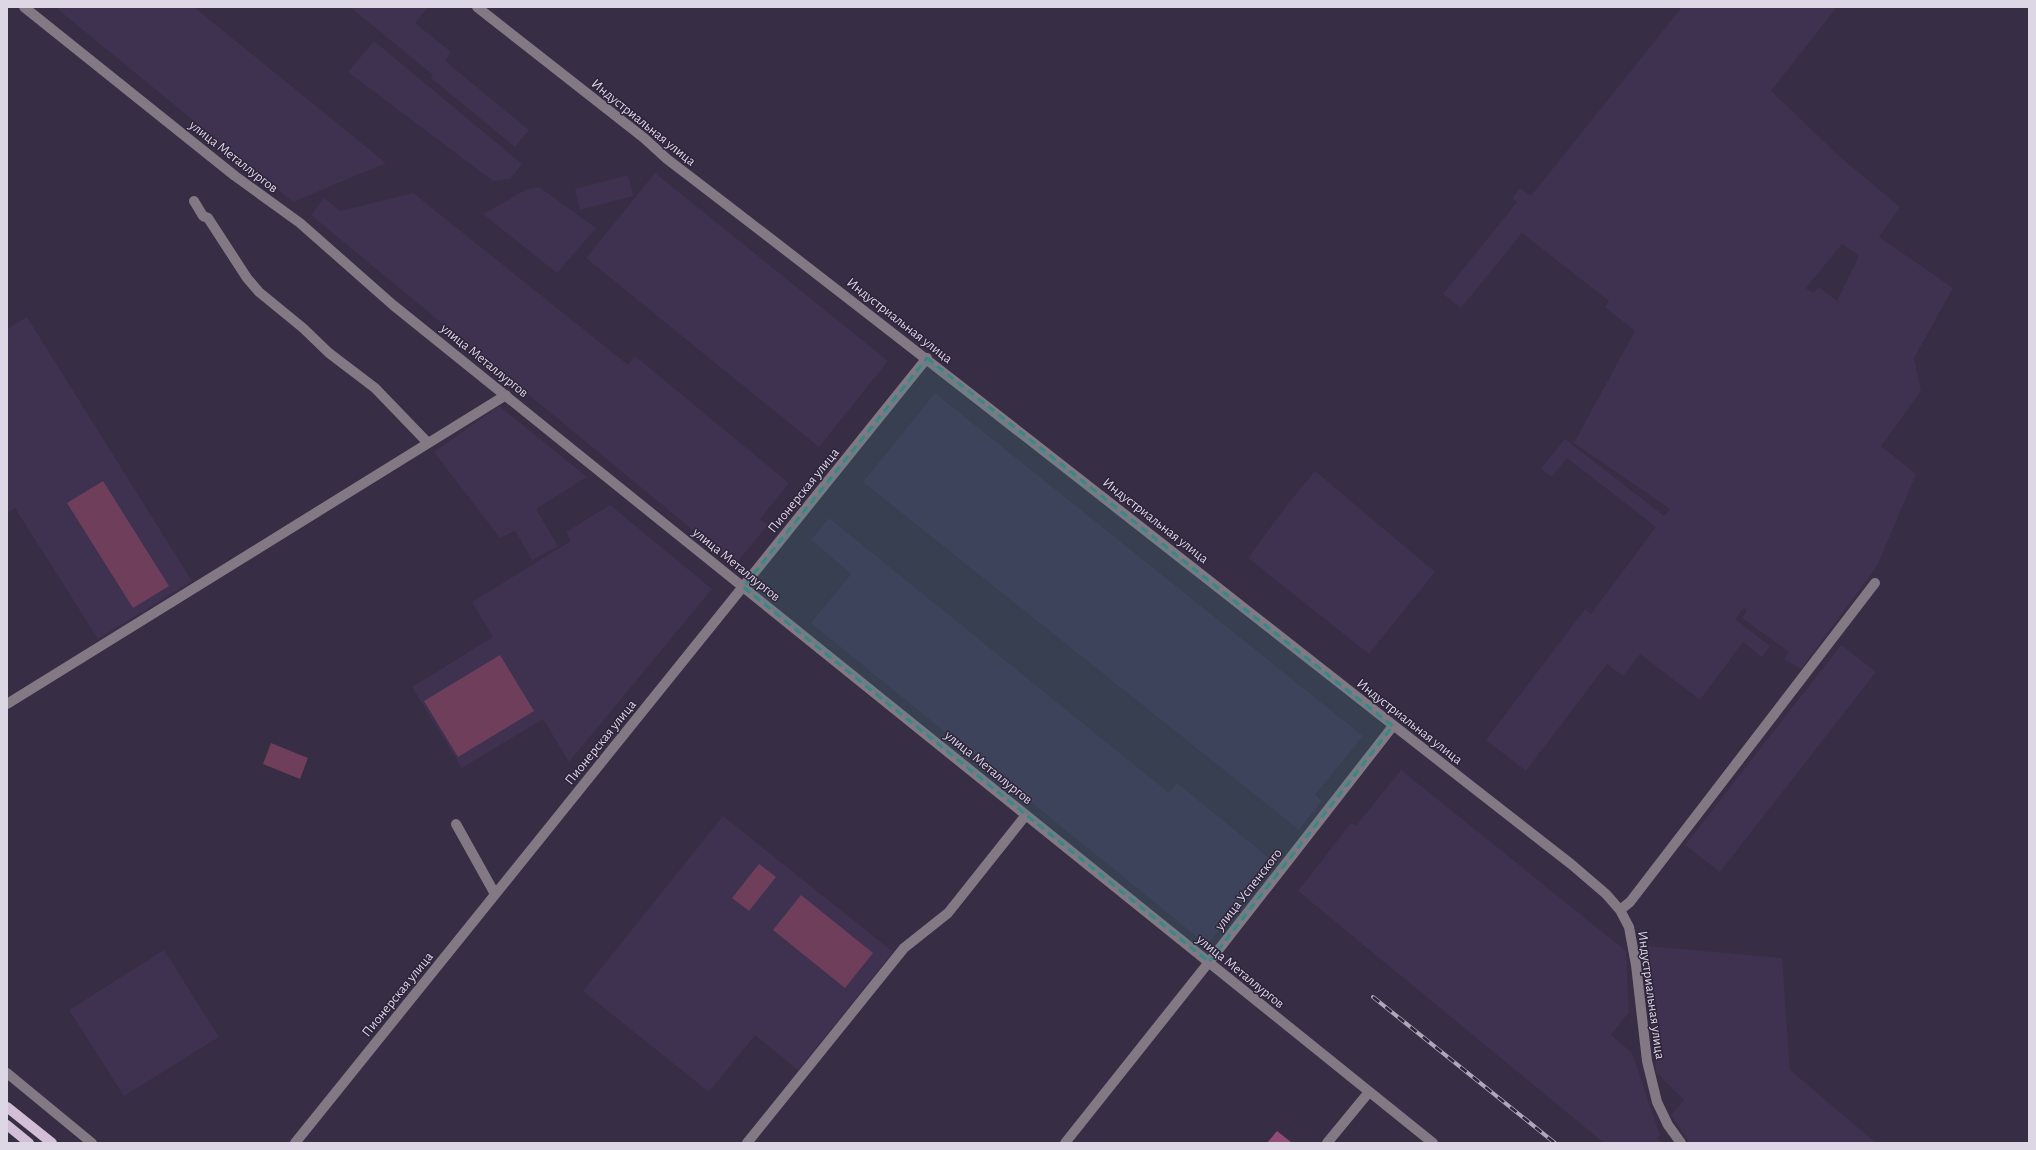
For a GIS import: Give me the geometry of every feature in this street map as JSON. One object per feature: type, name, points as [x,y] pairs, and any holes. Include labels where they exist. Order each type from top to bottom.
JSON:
[{"type":"main road","points":[[7,1107],[52,1143]]},
{"type":"main road","points":[[7,1125],[29,1143]]},
{"type":"street","name":"улица Металлургов","points":[[24,7],[235,176],[300,223],[393,304],[1432,1143]]},
{"type":"street","name":"Индустриальная улица","points":[[477,7],[644,138],[667,159],[927,358],[1393,726],[1571,864],[1606,894],[1620,910],[1628,927],[1636,965],[1647,1061],[1657,1102],[1668,1125],[1681,1143]]},
{"type":"street","points":[[194,201],[203,216],[208,218],[247,278],[259,292],[303,328],[329,353],[375,388],[428,443]]},
{"type":"street","name":"Пионерская улица","points":[[295,1143],[927,358]]},
{"type":"street","points":[[7,704],[506,395]]},
{"type":"street","points":[[1620,910],[1630,902],[1876,583]]},
{"type":"street","name":"улица Успенского","points":[[1065,1143],[1209,962],[1393,726]]},
{"type":"street","points":[[747,1143],[904,948],[948,913],[1026,815]]},
{"type":"street","points":[[456,824],[496,894]]},
{"type":"street","points":[[7,1073],[92,1143]]},
{"type":"street","points":[[1327,1143],[1369,1092]]},
{"type":"highlighted area","points":[[927,358],[1393,726],[1209,962],[743,587]]},
{"type":"shaded area","points":[[55,7],[194,7],[386,163],[293,202]]},
{"type":"shaded area","points":[[350,7],[428,7],[415,23],[451,52],[445,61],[529,130],[515,147],[431,78],[433,75]]},
{"type":"shaded area","points":[[1682,7],[1837,7],[1771,91],[1839,156],[1900,207],[1879,237],[1953,288],[1914,358],[1921,391],[1881,446],[1916,474],[1877,566],[1801,669],[1784,659],[1789,652],[1742,618],[1747,611],[1744,608],[1735,619],[1770,646],[1762,657],[1743,642],[1700,700],[1640,654],[1623,676],[1607,664],[1526,771],[1486,740],[1585,609],[1591,614],[1656,527],[1567,458],[1552,477],[1541,469],[1565,439],[1664,516],[1670,509],[1574,443],[1635,331],[1605,307],[1609,301],[1522,233],[1461,308],[1443,294],[1517,202],[1512,198],[1520,188],[1531,196]],"holes":[[[1842,244],[1859,256],[1837,301],[1819,287],[1813,293],[1806,288]]]},
{"type":"shaded area","points":[[374,41],[522,164],[510,179],[493,181],[348,72]]},
{"type":"shaded area","points":[[655,173],[888,361],[819,447],[586,258]]},
{"type":"shaded area","points":[[628,175],[633,196],[580,210],[575,189]]},
{"type":"shaded area","points":[[539,187],[596,228],[557,273],[483,214],[527,189]]},
{"type":"shaded area","points":[[413,193],[628,365],[635,356],[789,483],[760,519],[768,525],[735,565],[311,215],[324,198],[340,211]]},
{"type":"shaded area","points":[[27,317],[192,581],[98,639],[15,508],[7,513],[7,329]]},
{"type":"shaded area","points":[[935,393],[1363,736],[1315,795],[1322,801],[1299,830],[863,482]]},
{"type":"shaded area","points":[[499,406],[587,477],[536,509],[558,546],[532,560],[515,531],[500,538],[434,452]]},
{"type":"shaded area","points":[[1315,471],[1435,572],[1369,654],[1248,558],[1287,505]]},
{"type":"shaded area","points":[[103,481],[169,586],[133,608],[67,503]]},
{"type":"shaded area","points":[[610,505],[712,589],[569,762],[543,719],[462,768],[412,687],[493,637],[472,602],[571,541],[566,532]]},
{"type":"shaded area","points":[[829,518],[1169,793],[1177,783],[1274,862],[1207,945],[811,623],[851,574],[811,540]]},
{"type":"shaded area","points":[[1841,645],[1876,672],[1720,872],[1685,845]]},
{"type":"shaded area","points":[[500,655],[534,711],[458,757],[424,701]]},
{"type":"shaded area","points":[[271,743],[308,758],[300,779],[263,764]]},
{"type":"shaded area","points":[[1401,770],[1626,951],[1629,1012],[1611,1035],[1632,1053],[1660,1135],[1657,1138],[1662,1143],[1604,1143],[1298,891],[1351,823],[1356,826]]},
{"type":"shaded area","points":[[723,816],[893,952],[798,1070],[755,1035],[709,1092],[583,991]]},
{"type":"shaded area","points":[[759,864],[776,877],[749,911],[732,898]]},
{"type":"shaded area","points":[[801,895],[873,953],[845,988],[773,930]]},
{"type":"shaded area","points":[[1647,946],[1782,958],[1790,1070],[1876,1143],[1690,1143],[1671,1115],[1684,1100],[1656,1072]]},
{"type":"shaded area","points":[[164,950],[219,1037],[124,1096],[69,1010]]},
{"type":"shaded area","points":[[1277,1131],[1291,1142],[1267,1143]]},
{"type":"railway","points":[[1373,997],[1555,1143]]}]
